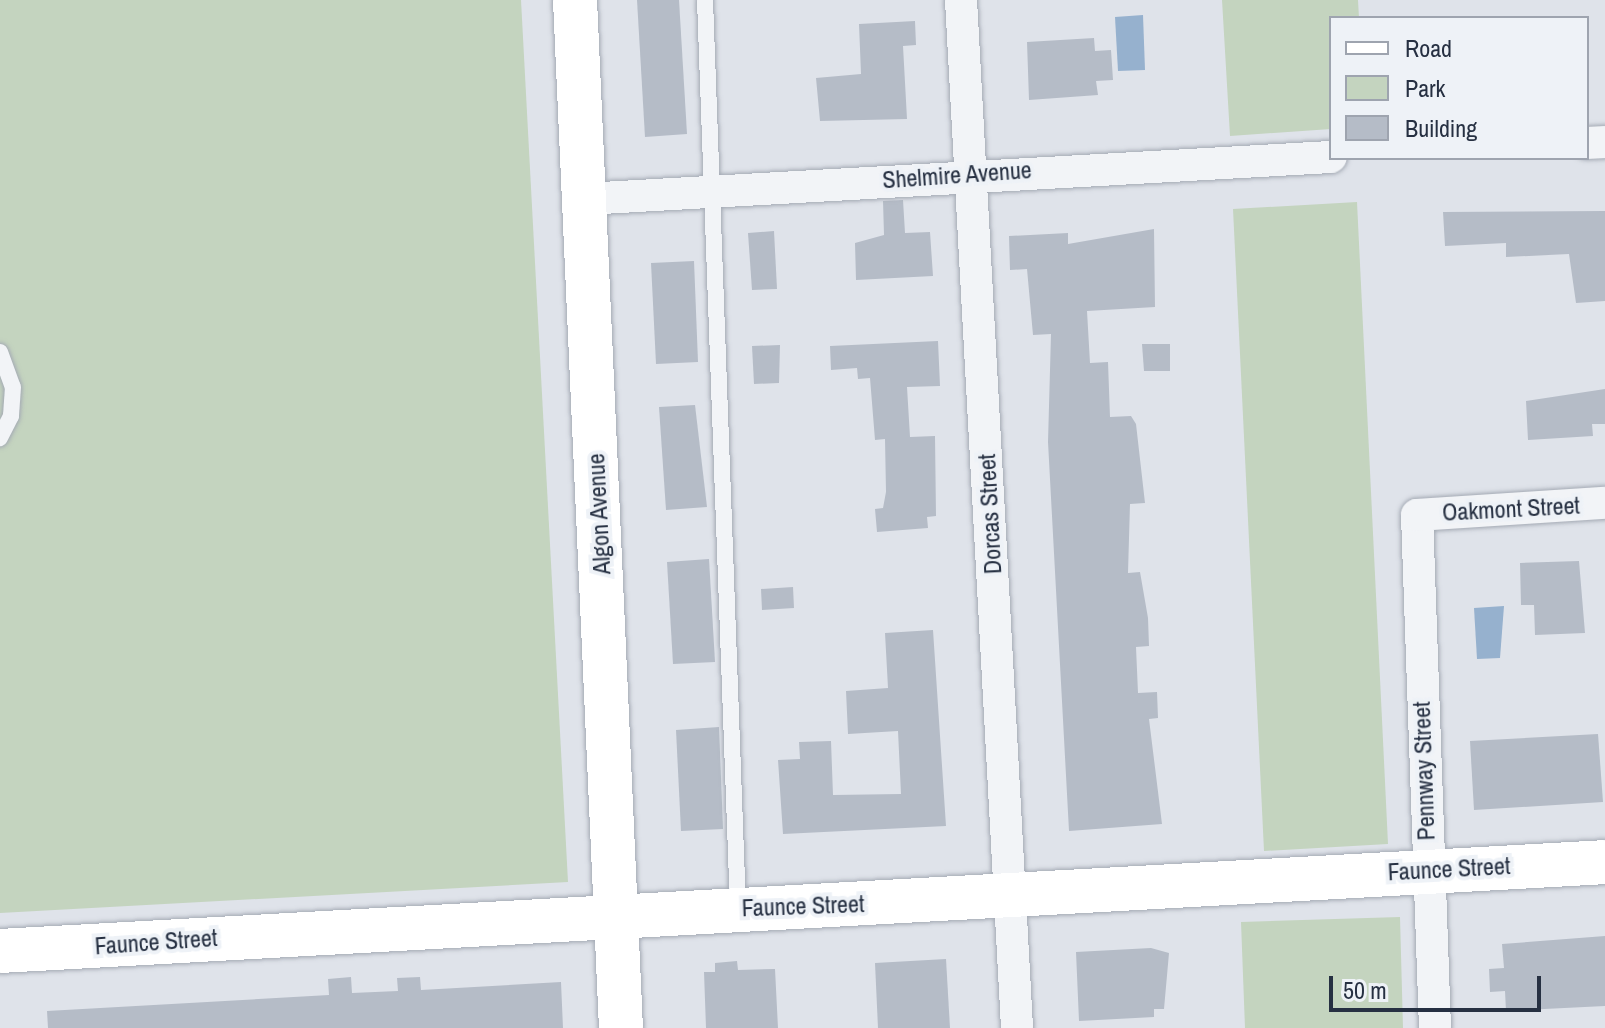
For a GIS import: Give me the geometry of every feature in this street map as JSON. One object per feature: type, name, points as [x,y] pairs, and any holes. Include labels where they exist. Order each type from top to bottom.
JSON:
[{"type":"street","name":"Algon Avenue","points":[[575,0],[621,1028]]},
{"type":"street","name":"Dorcas Street","points":[[961,0],[1017,1028]]},
{"type":"street","name":"Shelmire Avenue","points":[[584,199],[971,173],[1329,157]]},
{"type":"street","name":"Oakmont Street","points":[[1417,515],[1605,503]]},
{"type":"street","name":"Pennway Street","points":[[1417,515],[1426,869],[1435,1028]]},
{"type":"street","name":"Faunce Street","points":[[0,951],[618,914],[1011,898],[1426,869],[1605,862]]},
{"type":"lane","points":[[705,0],[738,909]]},
{"type":"lane","points":[[0,352],[13,387],[11,416],[0,438]]},
{"type":"green space","points":[[0,0],[521,0],[568,882],[0,913]]},
{"type":"green space","points":[[1222,0],[1358,0],[1359,16],[1329,16],[1329,129],[1230,136]]},
{"type":"green space","points":[[1357,202],[1388,844],[1264,851],[1233,209]]},
{"type":"green space","points":[[1400,917],[1403,1028],[1245,1028],[1241,922]]},
{"type":"water","points":[[1143,15],[1145,70],[1118,71],[1115,17]]},
{"type":"water","points":[[1504,606],[1500,658],[1477,659],[1474,608]]},
{"type":"building","points":[[637,0],[679,0],[687,134],[645,137]]},
{"type":"building","points":[[915,21],[916,45],[903,46],[907,119],[820,121],[816,78],[861,74],[859,24]]},
{"type":"building","points":[[1094,38],[1095,51],[1111,50],[1113,80],[1096,81],[1098,95],[1029,100],[1027,42]]},
{"type":"building","points":[[903,200],[905,233],[930,232],[933,276],[856,280],[855,243],[884,235],[883,201]]},
{"type":"building","points":[[1605,211],[1605,301],[1576,303],[1569,254],[1506,257],[1506,243],[1445,246],[1443,212]]},
{"type":"building","points":[[1154,229],[1155,307],[1087,311],[1090,363],[1108,362],[1110,417],[1131,416],[1136,424],[1145,503],[1130,504],[1128,573],[1140,572],[1148,618],[1149,646],[1136,647],[1138,693],[1157,692],[1158,718],[1149,719],[1162,824],[1069,831],[1048,442],[1051,334],[1033,335],[1027,269],[1010,270],[1009,236],[1068,233],[1068,244]]},
{"type":"building","points":[[774,231],[777,289],[752,290],[748,233]]},
{"type":"building","points":[[694,261],[698,362],[656,364],[651,263]]},
{"type":"building","points":[[938,341],[940,386],[907,387],[910,437],[935,436],[936,516],[927,517],[928,528],[877,532],[875,509],[883,508],[886,492],[885,439],[875,440],[870,378],[858,379],[857,368],[831,370],[830,346]]},
{"type":"building","points":[[1142,344],[1170,344],[1170,371],[1144,371]]},
{"type":"building","points":[[780,345],[779,383],[754,384],[752,346]]},
{"type":"building","points":[[1605,389],[1605,424],[1592,424],[1593,436],[1528,440],[1526,401]]},
{"type":"building","points":[[695,405],[707,507],[666,510],[659,407]]},
{"type":"building","points":[[709,559],[715,662],[673,664],[667,562]]},
{"type":"building","points":[[1579,561],[1585,633],[1535,635],[1534,605],[1521,605],[1520,563]]},
{"type":"building","points":[[793,587],[794,608],[762,610],[761,589]]},
{"type":"building","points":[[933,630],[946,826],[783,834],[778,760],[800,759],[799,742],[831,741],[833,795],[901,794],[898,731],[848,734],[846,691],[888,688],[885,633]]},
{"type":"building","points":[[719,727],[723,829],[681,831],[676,730]]},
{"type":"building","points":[[1598,734],[1603,802],[1474,810],[1470,741]]},
{"type":"building","points":[[1605,936],[1605,1006],[1506,1011],[1505,991],[1490,992],[1489,969],[1504,968],[1502,944]]},
{"type":"building","points":[[1151,948],[1169,953],[1164,1009],[1154,1009],[1154,1017],[1079,1021],[1076,952]]},
{"type":"building","points":[[946,959],[950,1028],[878,1028],[875,963]]},
{"type":"building","points":[[737,961],[738,970],[775,969],[778,1028],[706,1028],[704,972],[715,972],[715,963]]},
{"type":"building","points":[[351,977],[352,993],[398,991],[397,978],[420,977],[421,990],[561,982],[563,1028],[48,1028],[47,1011],[329,995],[328,979]]}]
